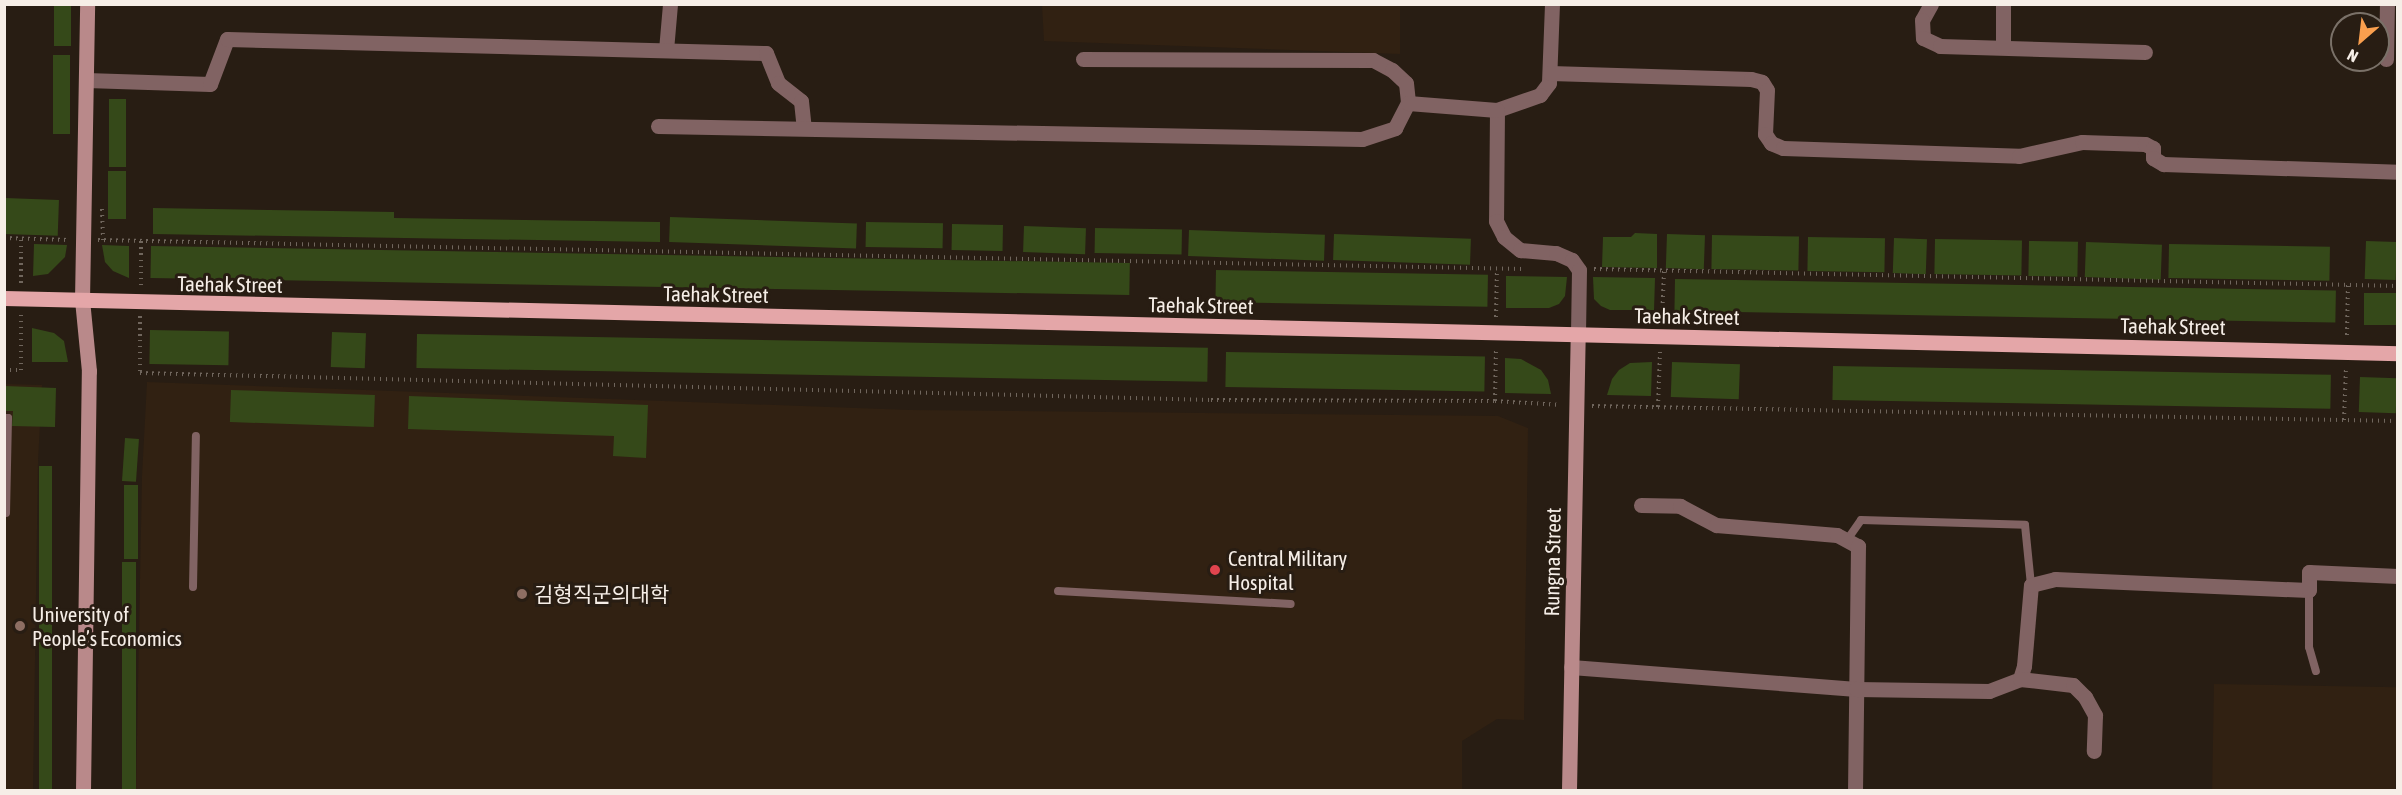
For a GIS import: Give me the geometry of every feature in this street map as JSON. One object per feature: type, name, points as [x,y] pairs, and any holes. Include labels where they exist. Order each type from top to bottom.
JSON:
[{"type":"main road","name":"Taehak Street","points":[[4,298],[2397,353]]},
{"type":"street","points":[[83,790],[89,371],[82,300],[87,4]]},
{"type":"street","points":[[666,50],[669,4]]},
{"type":"street","points":[[1408,103],[1497,110],[1540,95],[1549,83],[1551,4]]},
{"type":"street","points":[[1931,4],[1922,20],[1923,38],[1940,46],[2145,52]]},
{"type":"street","points":[[2003,4],[2003,47]]},
{"type":"street","points":[[86,80],[210,84],[227,39],[766,52],[778,83],[801,101],[804,129]]},
{"type":"street","points":[[658,126],[1362,139],[1395,128],[1408,103],[1406,83],[1392,70],[1373,60],[1083,59]]},
{"type":"street","points":[[1550,73],[1751,79],[1762,82],[1767,90],[1765,134],[1771,143],[1783,148],[2019,156],[2082,142],[2145,144],[2153,148],[2153,158],[2163,164],[2397,172]]},
{"type":"street","points":[[1497,110],[1496,220],[1504,237],[1520,250],[1556,253],[1572,260],[1579,270],[1578,335]]},
{"type":"street","name":"Rungna Street","points":[[1569,790],[1578,335]]},
{"type":"street","points":[[1641,505],[1680,506],[1716,525],[1837,535],[1858,546],[1855,790]]},
{"type":"street","points":[[2020,679],[2024,666],[2031,585],[2055,579],[2309,590],[2310,572],[2397,576]]},
{"type":"street","points":[[1571,667],[1856,689],[1989,691],[2020,679],[2073,685],[2085,697],[2095,716],[2094,751]]},
{"type":"lane","points":[[4,418],[8,418],[6,513]]},
{"type":"lane","points":[[193,587],[196,436]]},
{"type":"lane","points":[[1847,540],[1861,520],[2025,525],[2031,585]]},
{"type":"lane","points":[[2309,590],[2309,647],[2316,671]]},
{"type":"lane","points":[[1058,591],[1291,604]]},
{"type":"path","points":[[141,240],[1532,269]]},
{"type":"path","points":[[1579,270],[2397,286]]},
{"type":"path","points":[[4,370],[21,370]]},
{"type":"path","points":[[140,373],[1211,400],[1495,401],[1576,405],[2397,421]]},
{"type":"shaded area","points":[[1042,5],[1400,5],[1400,54],[1044,41]]},
{"type":"shaded area","points":[[147,382],[910,410],[1498,416],[1528,428],[1524,720],[1497,719],[1462,741],[1462,790],[136,790],[142,476]]},
{"type":"shaded area","name":"University of People’s Economics","points":[[5,384],[42,385],[38,462],[33,790],[5,790]]},
{"type":"shaded area","points":[[2214,684],[2397,687],[2395,790],[2212,790]]},
{"type":"green space","points":[[54,5],[71,5],[71,46],[54,46]]},
{"type":"green space","points":[[53,55],[70,55],[70,134],[53,134]]},
{"type":"green space","points":[[109,99],[126,99],[126,167],[109,167]]},
{"type":"green space","points":[[108,171],[126,171],[126,219],[108,219]]},
{"type":"green space","points":[[5,198],[59,200],[58,236],[4,234]]},
{"type":"green space","points":[[153,208],[394,212],[394,218],[660,222],[660,242],[153,234]]},
{"type":"green space","points":[[670,217],[857,224],[856,249],[669,242]]},
{"type":"green space","points":[[866,222],[943,223],[943,248],[866,247]]},
{"type":"green space","points":[[952,224],[1003,225],[1003,251],[952,250]]},
{"type":"green space","points":[[1024,226],[1086,228],[1085,254],[1023,252]]},
{"type":"green space","points":[[1095,228],[1182,230],[1182,255],[1095,253]]},
{"type":"green space","points":[[1189,230],[1325,235],[1324,261],[1188,256]]},
{"type":"green space","points":[[1635,233],[1657,234],[1657,268],[1602,267],[1603,237],[1631,237]]},
{"type":"green space","points":[[1334,234],[1471,239],[1470,265],[1333,260]]},
{"type":"green space","points":[[1667,234],[1705,235],[1704,269],[1666,268]]},
{"type":"green space","points":[[1712,235],[1799,237],[1798,271],[1711,269]]},
{"type":"green space","points":[[1808,237],[1885,238],[1884,272],[1807,271]]},
{"type":"green space","points":[[1894,238],[1927,239],[1926,274],[1893,273]]},
{"type":"green space","points":[[1935,239],[2022,241],[2021,276],[1934,274]]},
{"type":"green space","points":[[2029,241],[2078,242],[2077,277],[2028,276]]},
{"type":"green space","points":[[2366,241],[2397,242],[2396,280],[2365,279]]},
{"type":"green space","points":[[2086,242],[2162,245],[2161,280],[2085,277]]},
{"type":"green space","points":[[34,244],[67,245],[65,257],[48,274],[33,276]]},
{"type":"green space","points":[[2169,244],[2330,247],[2329,281],[2168,278]]},
{"type":"green space","points":[[102,245],[129,246],[129,278],[113,271],[105,262]]},
{"type":"green space","points":[[151,246],[1130,263],[1129,295],[150,278]]},
{"type":"green space","points":[[1216,270],[1488,275],[1487,307],[1215,302]]},
{"type":"green space","points":[[1506,276],[1567,277],[1565,296],[1559,304],[1549,308],[1506,308]]},
{"type":"green space","points":[[1593,277],[1655,278],[1654,310],[1610,310],[1601,306],[1594,299]]},
{"type":"green space","points":[[1675,279],[2336,291],[2335,323],[1674,311]]},
{"type":"green space","points":[[2364,293],[2397,293],[2397,325],[2364,325]]},
{"type":"green space","points":[[32,328],[54,333],[64,341],[68,362],[32,362]]},
{"type":"green space","points":[[150,330],[229,331],[228,365],[149,364]]},
{"type":"green space","points":[[332,332],[366,333],[365,368],[331,367]]},
{"type":"green space","points":[[417,334],[1208,348],[1207,382],[416,368]]},
{"type":"green space","points":[[1226,352],[1485,357],[1484,392],[1225,387]]},
{"type":"green space","points":[[1505,358],[1521,359],[1541,370],[1548,380],[1551,394],[1505,393]]},
{"type":"green space","points":[[1652,362],[1651,396],[1607,395],[1612,379],[1619,370],[1630,363]]},
{"type":"green space","points":[[1672,362],[1740,364],[1739,399],[1671,397]]},
{"type":"green space","points":[[1833,366],[2331,375],[2330,409],[1832,400]]},
{"type":"green space","points":[[2360,377],[2397,378],[2396,413],[2359,412]]},
{"type":"green space","points":[[5,386],[56,388],[55,427],[12,426],[13,411],[5,411]]},
{"type":"green space","points":[[231,390],[375,395],[374,427],[230,422]]},
{"type":"green space","points":[[409,396],[648,405],[646,458],[613,456],[614,436],[408,429]]},
{"type":"green space","points":[[125,438],[139,439],[136,482],[122,481]]},
{"type":"green space","points":[[39,466],[52,466],[52,790],[39,790]]},
{"type":"green space","points":[[124,485],[138,485],[138,559],[124,559]]},
{"type":"green space","points":[[122,562],[136,562],[136,790],[122,790]]},
{"type":"place","name":"Central Military Hospital","points":[[1215,570]]},
{"type":"place","name":"김형직군의대학","points":[[522,594]]},
{"type":"place","name":"University of People’s Economics","points":[[20,626]]}]
